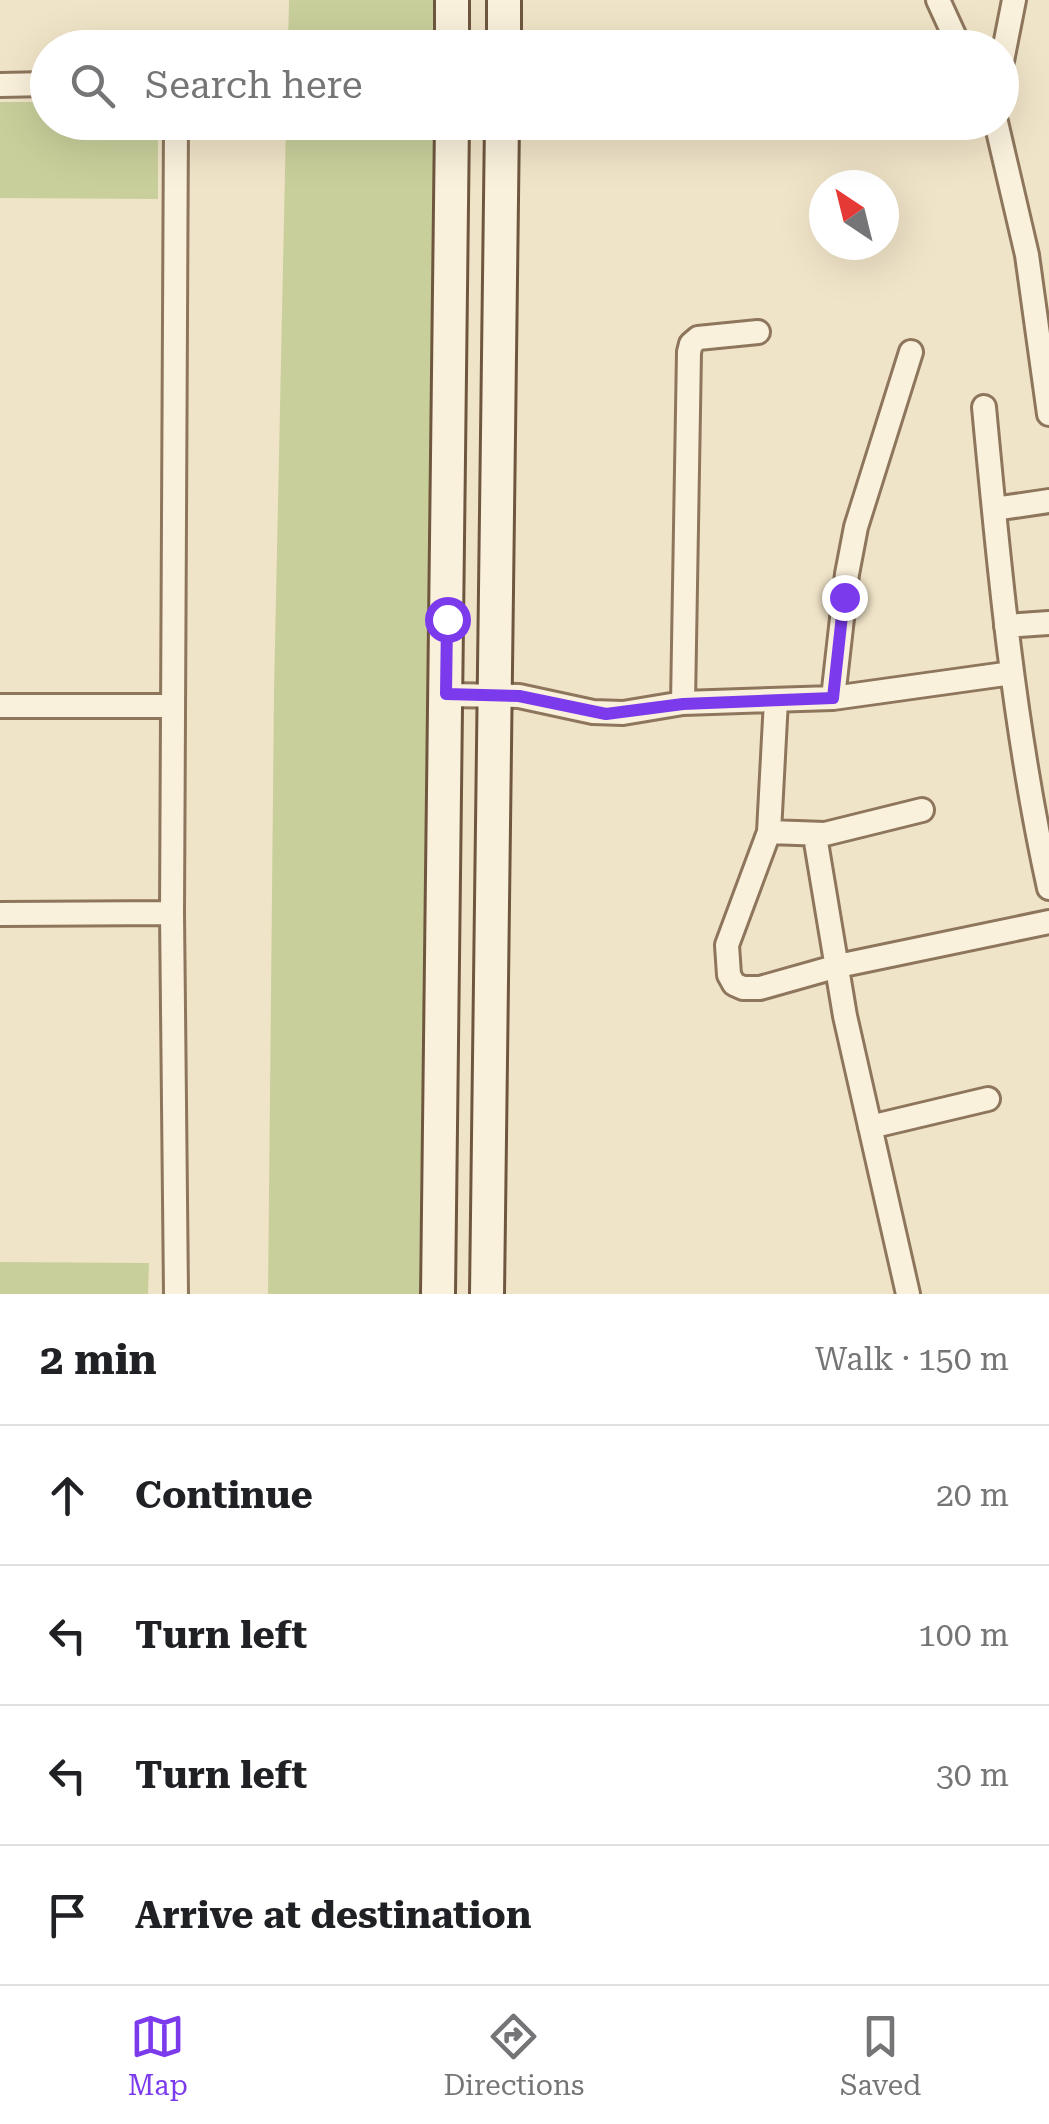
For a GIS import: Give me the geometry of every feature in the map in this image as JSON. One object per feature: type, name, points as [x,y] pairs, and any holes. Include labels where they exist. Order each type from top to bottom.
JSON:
[{"type":"street","points":[[452,0],[452,30]]},
{"type":"street","points":[[504,0],[504,30]]},
{"type":"street","points":[[938,0],[952,30]]},
{"type":"street","points":[[1008,30],[1014,0]]},
{"type":"street","points":[[0,84],[30,84]]},
{"type":"street","points":[[176,140],[172,914],[176,1294]]},
{"type":"street","points":[[438,1294],[452,140]]},
{"type":"street","points":[[487,1294],[502,140]]},
{"type":"street","points":[[1000,140],[1027,255],[1049,414]]},
{"type":"street","points":[[683,704],[688,352],[698,338],[758,332]]},
{"type":"street","points":[[833,698],[856,527],[911,352]]},
{"type":"street","points":[[984,406],[1012,673],[1049,888]]},
{"type":"street","points":[[994,509],[1049,502]]},
{"type":"street","points":[[1006,626],[1049,623]]},
{"type":"street","points":[[446,694],[544,700],[606,714],[683,704],[833,698],[1012,673]]},
{"type":"street","points":[[776,700],[770,832],[727,944],[729,975],[734,984],[760,988],[838,966],[1049,922]]},
{"type":"street","points":[[0,706],[173,706]]},
{"type":"street","points":[[770,832],[814,836],[922,810]]},
{"type":"street","points":[[814,836],[845,1016],[908,1294]]},
{"type":"street","points":[[0,914],[172,914]]},
{"type":"street","points":[[870,1127],[988,1099]]},
{"type":"green space","points":[[289,0],[438,0],[437,30],[288,30]]},
{"type":"green space","points":[[0,102],[30,102],[30,140],[158,140],[158,199],[0,198]]},
{"type":"green space","points":[[286,140],[436,140],[419,1294],[268,1294],[274,692]]},
{"type":"green space","points":[[0,1262],[149,1263],[148,1294],[0,1294]]},
{"type":"route","points":[[447,619],[446,694],[519,696],[606,714],[683,704],[833,698],[844,597]]}]
